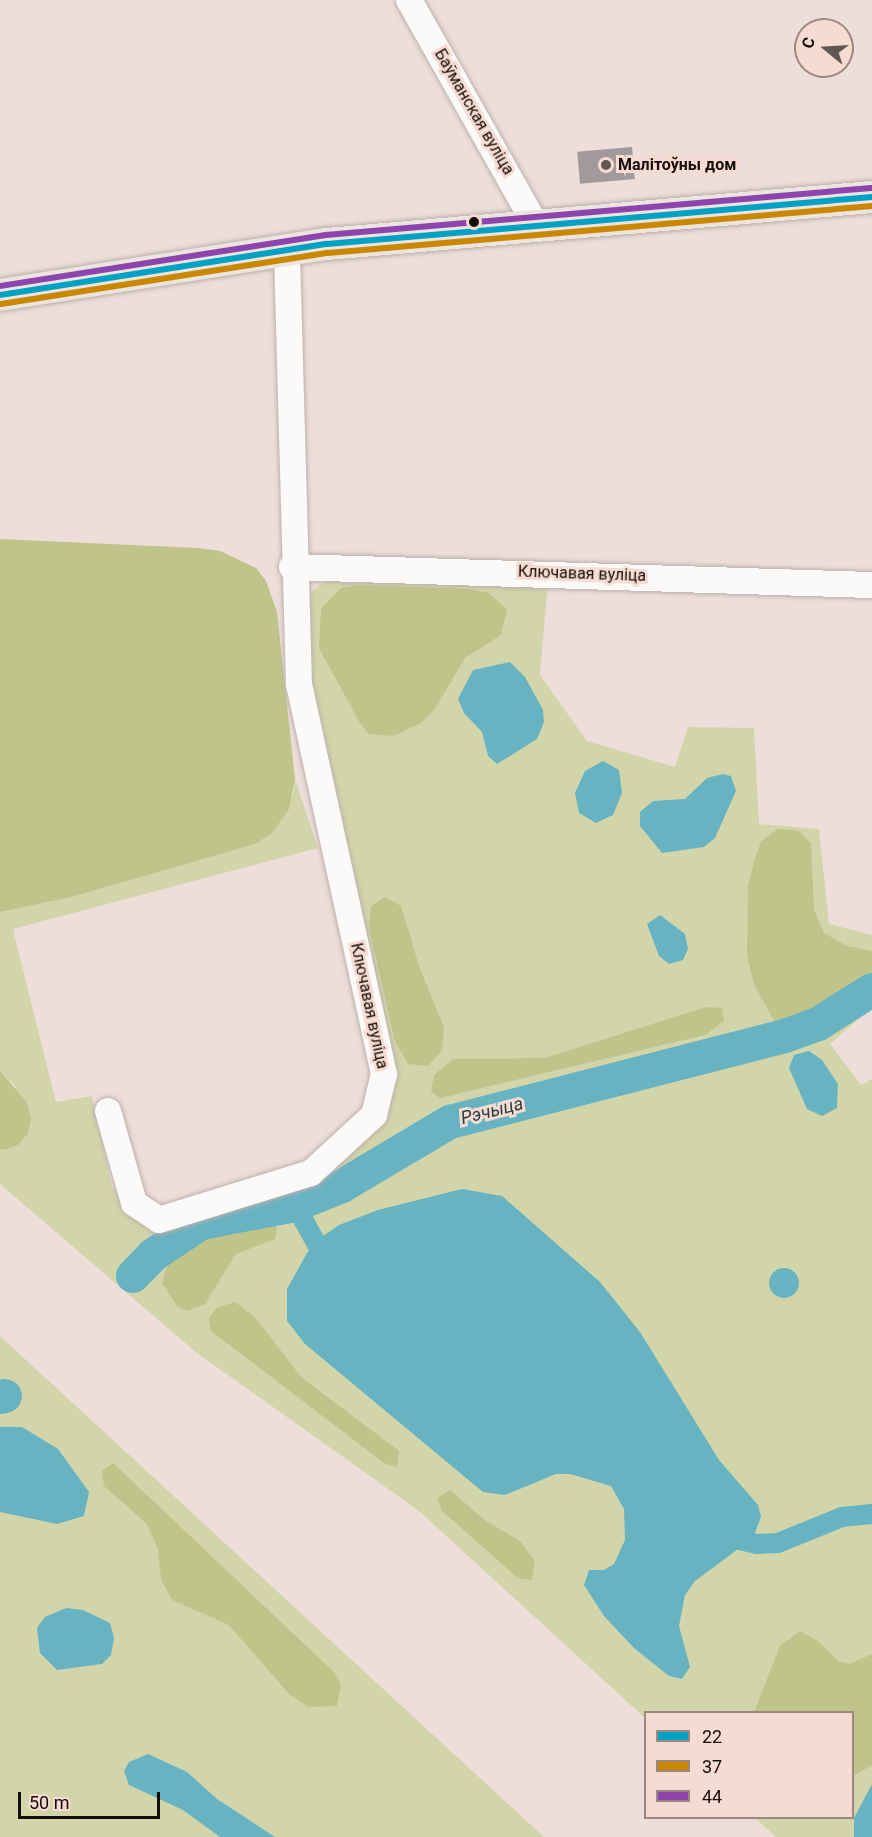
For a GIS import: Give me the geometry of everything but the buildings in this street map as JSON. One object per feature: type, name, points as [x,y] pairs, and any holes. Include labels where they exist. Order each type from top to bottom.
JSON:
[{"type":"main road","points":[[0,295],[287,249],[536,225],[872,197]]},
{"type":"street","name":"Баўманская вуліца","points":[[409,0],[536,225]]},
{"type":"street","name":"Ключавая вуліца","points":[[108,1111],[134,1203],[159,1220],[311,1173],[374,1115],[384,1074],[299,684],[292,567],[287,249]]},
{"type":"street","name":"Ключавая вуліца","points":[[292,567],[872,585]]},
{"type":"green space","points":[[0,539],[198,548],[220,551],[256,568],[266,581],[277,612],[295,779],[289,809],[272,833],[255,844],[72,897],[0,912]]},
{"type":"green space","points":[[328,577],[548,581],[540,675],[587,741],[675,767],[688,727],[754,728],[759,824],[819,829],[829,924],[872,935],[872,1007],[830,1044],[861,1085],[872,1079],[872,1837],[776,1837],[756,1819],[854,1819],[854,1711],[644,1711],[644,1717],[419,1511],[197,1353],[0,1184],[0,1149],[5,1150],[16,1087],[0,1070],[0,912],[72,897],[255,844],[293,795],[295,779],[318,848],[13,929],[56,1102],[92,1096],[112,1187],[132,1214],[314,1176],[379,1116],[308,672],[305,599]]},
{"type":"green space","points":[[358,585],[469,589],[489,593],[507,610],[501,635],[465,658],[434,710],[421,723],[393,736],[369,734],[360,723],[319,648],[321,609],[341,588]]},
{"type":"green space","points":[[777,829],[798,830],[811,844],[814,910],[824,933],[847,946],[872,951],[872,1000],[833,1031],[811,1040],[794,1037],[775,1022],[754,985],[747,955],[748,887],[754,861],[761,842]]},
{"type":"green space","points":[[385,897],[401,906],[420,969],[444,1027],[442,1050],[428,1066],[408,1064],[395,1041],[369,928],[371,906]]},
{"type":"green space","points":[[706,1007],[722,1008],[724,1021],[705,1035],[440,1098],[431,1092],[434,1075],[453,1059],[545,1058]]},
{"type":"green space","points":[[0,1070],[27,1103],[31,1118],[28,1133],[18,1145],[5,1150],[0,1149]]},
{"type":"green space","points":[[267,1216],[278,1220],[275,1239],[236,1254],[205,1304],[187,1311],[177,1306],[162,1283],[171,1254],[204,1231]]},
{"type":"green space","points":[[235,1302],[255,1317],[301,1377],[399,1451],[397,1467],[384,1463],[211,1331],[209,1319],[216,1308]]},
{"type":"green space","points":[[0,1336],[544,1837],[0,1837]]},
{"type":"green space","points":[[113,1463],[335,1673],[341,1685],[337,1706],[309,1707],[290,1695],[229,1625],[172,1600],[161,1579],[158,1549],[147,1524],[104,1486],[102,1471]]},
{"type":"green space","points":[[450,1490],[486,1521],[520,1541],[535,1561],[532,1580],[518,1578],[442,1511],[437,1498]]},
{"type":"green space","points":[[800,1631],[819,1642],[838,1661],[849,1664],[872,1654],[872,1765],[854,1775],[854,1711],[754,1711],[780,1646]]},
{"type":"water","points":[[510,662],[525,677],[543,710],[544,722],[537,739],[497,764],[488,756],[482,732],[464,713],[458,699],[473,670]]},
{"type":"water","points":[[603,761],[619,770],[622,793],[613,815],[596,823],[579,813],[575,793],[585,771]]},
{"type":"water","points":[[723,774],[731,776],[736,791],[715,838],[704,847],[662,853],[640,826],[640,812],[653,801],[685,799],[707,778]]},
{"type":"water","points":[[660,915],[685,934],[688,949],[683,960],[669,964],[659,956],[647,924]]},
{"type":"water","points":[[809,1051],[822,1060],[838,1084],[837,1108],[822,1116],[807,1109],[789,1068],[794,1055]]},
{"type":"water","points":[[462,1189],[502,1196],[600,1282],[640,1332],[719,1460],[758,1505],[761,1517],[753,1538],[695,1581],[685,1595],[679,1626],[690,1667],[682,1679],[669,1676],[634,1648],[604,1616],[584,1585],[589,1570],[604,1570],[614,1564],[625,1540],[624,1509],[611,1486],[570,1474],[556,1474],[505,1495],[483,1492],[305,1344],[287,1321],[287,1289],[307,1253],[323,1236],[339,1225],[378,1210]]},
{"type":"water","points":[[784,1268],[795,1272],[799,1283],[795,1294],[784,1298],[773,1294],[769,1283],[773,1272]]},
{"type":"water","points":[[0,1427],[22,1427],[58,1449],[89,1492],[84,1516],[57,1524],[0,1512]]},
{"type":"water","points":[[66,1608],[83,1610],[110,1623],[114,1638],[111,1655],[102,1664],[57,1670],[40,1653],[37,1628],[45,1617]]},
{"type":"water","points":[[148,1754],[187,1772],[217,1799],[275,1837],[220,1837],[183,1810],[129,1785],[124,1771],[129,1762]]},
{"type":"water","points":[[872,1784],[872,1837],[854,1837],[854,1818]]},
{"type":"waterway","name":"Рэчыца","points":[[133,1276],[153,1255],[201,1223],[295,1205],[342,1186],[450,1122],[785,1036],[818,1024],[872,990]]},
{"type":"waterway","points":[[295,1205],[329,1266]]},
{"type":"waterway","name":"Рэчыца","points":[[0,1397],[5,1396]]},
{"type":"waterway","points":[[722,1536],[757,1544],[778,1543],[842,1517],[872,1514]]},
{"type":"transit line","name":"44","points":[[0,286],[326,235],[871,188]]},
{"type":"transit line","name":"22","points":[[0,295],[327,244],[872,197]]},
{"type":"transit line","name":"37","points":[[1,304],[328,253],[872,206]]},
{"type":"place","name":"Малітоўны дом","points":[[606,165]]}]
